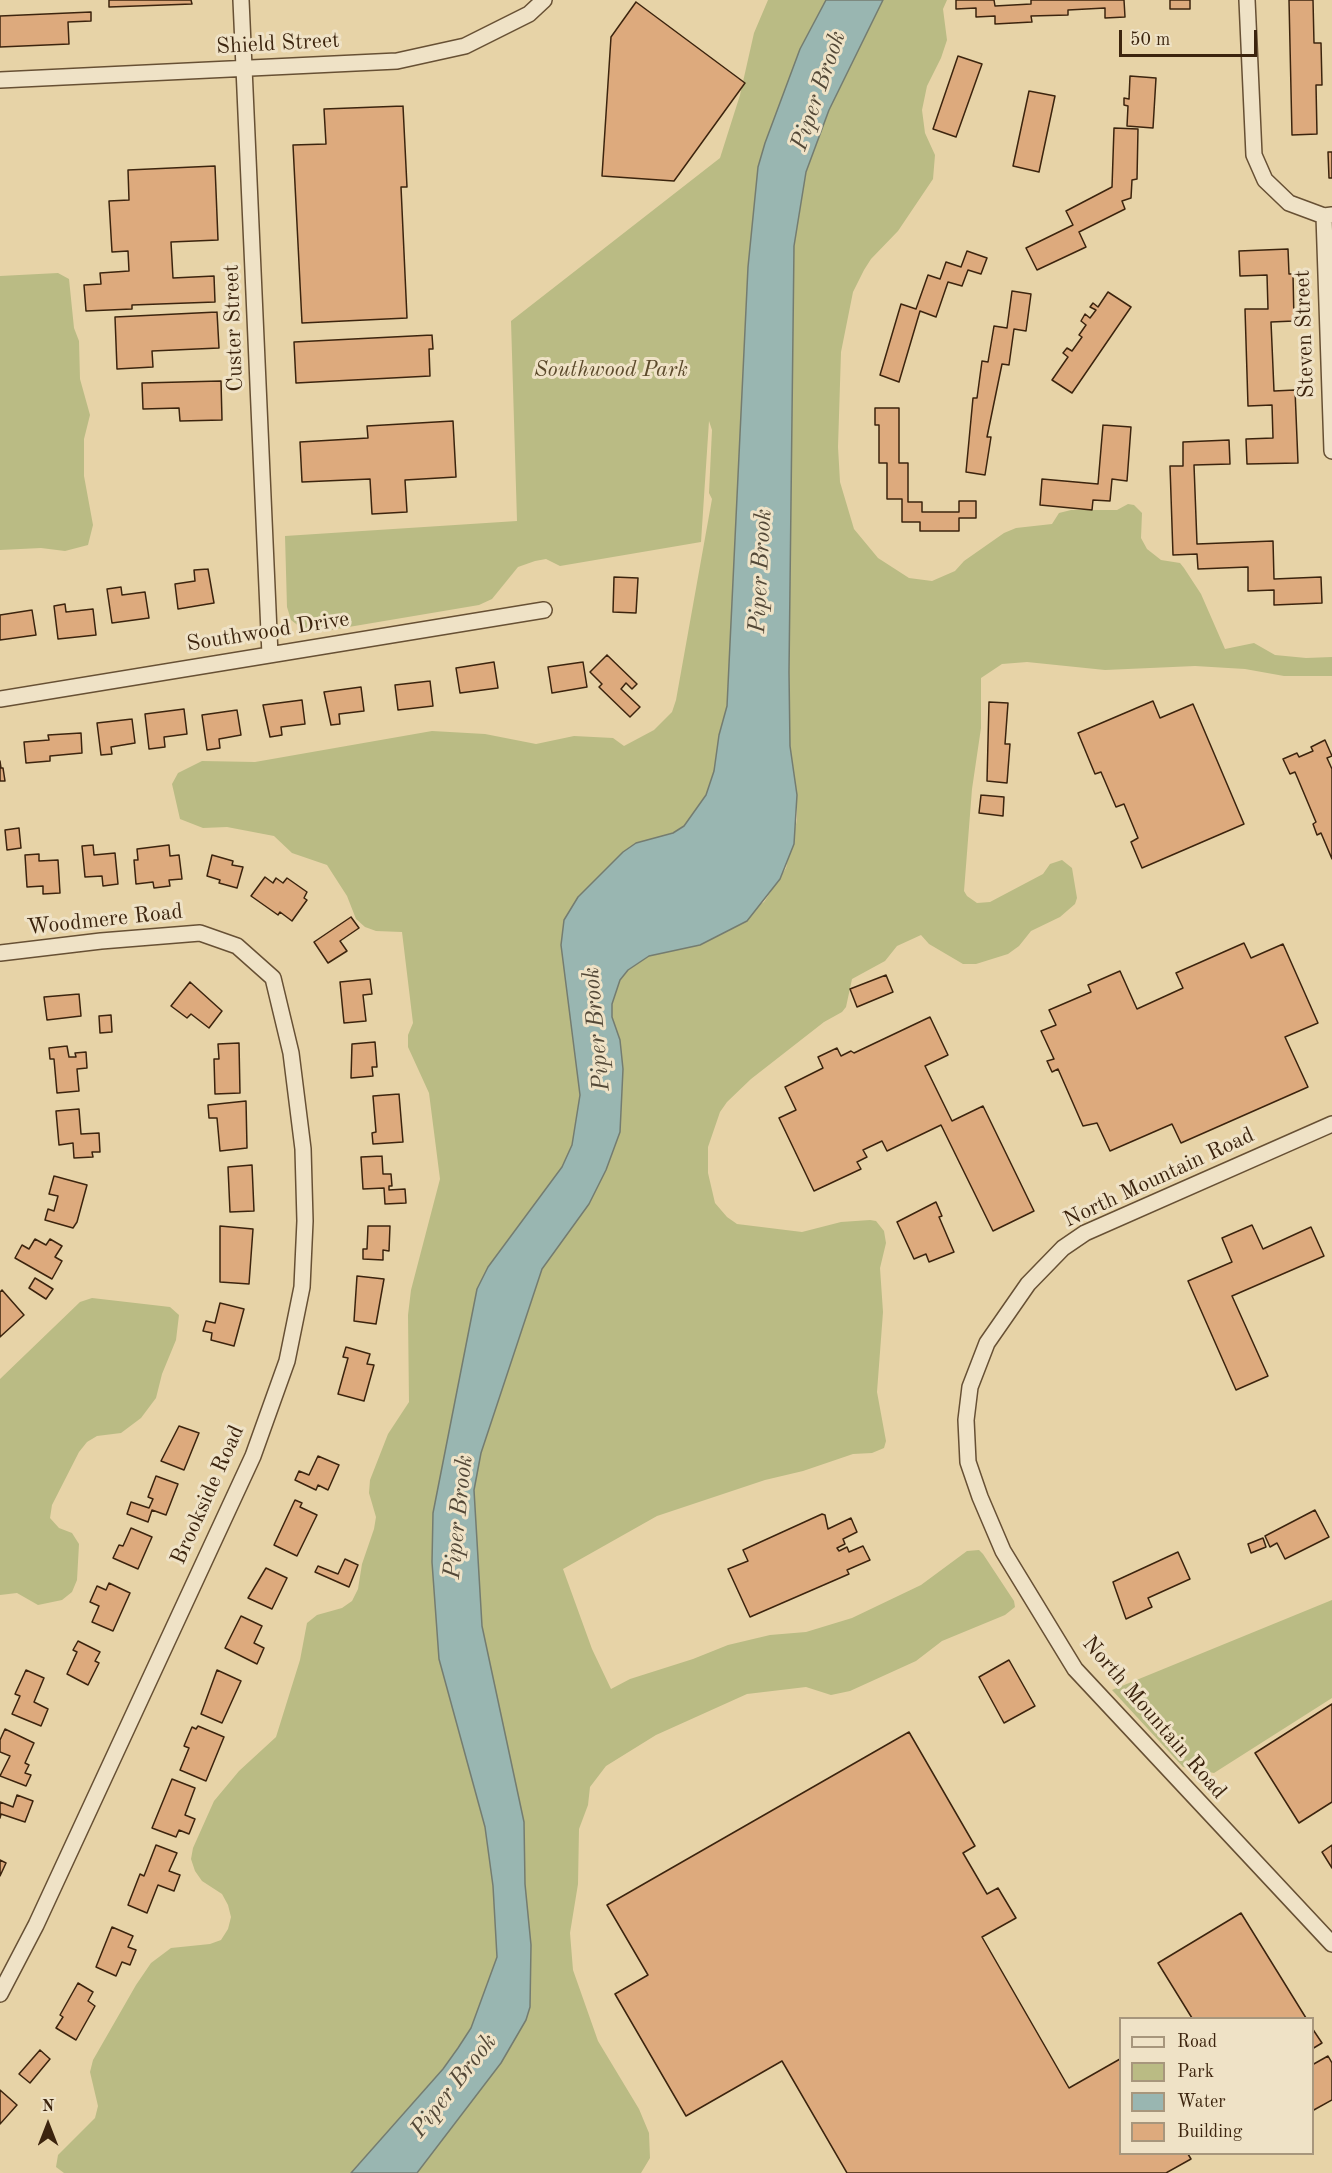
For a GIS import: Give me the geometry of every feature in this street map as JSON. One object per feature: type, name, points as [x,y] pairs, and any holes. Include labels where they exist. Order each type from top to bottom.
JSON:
[{"type":"street","name":"Custer Street","points":[[241,0],[246,69],[270,655]]},
{"type":"street","name":"Shield Street","points":[[0,80],[397,61],[465,46],[529,14],[544,0]]},
{"type":"street","points":[[1247,0],[1254,155],[1265,180],[1289,203],[1328,216]]},
{"type":"street","name":"Steven Street","points":[[1328,216],[1332,451]]},
{"type":"street","name":"Southwood Drive","points":[[0,699],[544,610]]},
{"type":"street","name":"Woodmere Road","points":[[0,953],[101,941],[200,933],[237,946],[273,978]]},
{"type":"street","name":"Brookside Road","points":[[0,1994],[36,1925],[248,1466],[287,1361],[302,1287],[304,1179],[291,1053],[273,978]]},
{"type":"street","name":"North Mountain Road","points":[[1332,1124],[1085,1233],[1064,1248],[1028,1284],[987,1343],[970,1387],[966,1420],[968,1462],[1003,1551],[1075,1669],[1332,1944]]},
{"type":"green space","name":"Southwood Park","points":[[768,0],[826,0],[800,49],[758,167],[748,267],[727,706],[719,735],[714,771],[706,795],[684,826],[673,833],[636,843],[576,1049],[580,1096],[572,1145],[562,1167],[488,1267],[477,1289],[439,1659],[485,1827],[493,1886],[497,1957],[471,2028],[458,2048],[443,2069],[351,2173],[64,2173],[56,2167],[58,2155],[95,2118],[98,2106],[90,2072],[93,2060],[136,1985],[151,1963],[171,1948],[210,1944],[221,1940],[228,1929],[231,1917],[228,1905],[222,1894],[202,1881],[195,1871],[191,1859],[193,1848],[214,1801],[239,1771],[276,1737],[300,1660],[307,1623],[317,1615],[342,1608],[352,1601],[358,1589],[362,1564],[376,1517],[369,1493],[370,1480],[388,1434],[409,1402],[408,1315],[411,1290],[440,1179],[429,1093],[408,1047],[408,1035],[413,1023],[402,932],[376,931],[365,927],[356,919],[347,896],[327,865],[292,853],[274,836],[227,827],[203,828],[180,819],[172,784],[178,773],[202,761],[255,762],[432,731],[485,734],[536,744],[574,736],[613,738],[624,746],[654,730],[672,712],[712,499],[709,493],[712,430],[709,421],[701,542],[560,566],[546,559],[535,561],[518,567],[492,599],[479,605],[319,632],[304,630],[291,620],[287,607],[285,536],[517,521],[511,321],[720,158],[740,95],[754,33]]},
{"type":"green space","points":[[883,0],[947,0],[943,9],[947,40],[927,86],[922,110],[925,133],[935,155],[933,179],[898,231],[871,259],[864,270],[853,292],[841,352],[838,447],[840,482],[854,529],[878,558],[909,578],[932,581],[955,571],[964,561],[1004,533],[1016,528],[1052,524],[1059,513],[1071,510],[1117,510],[1128,504],[1134,505],[1142,513],[1141,538],[1147,549],[1161,560],[1180,563],[1184,568],[1201,594],[1225,649],[1254,643],[1275,655],[1306,658],[1332,657],[1332,676],[1284,676],[1245,669],[1195,666],[1105,670],[1027,662],[1002,664],[981,678],[981,728],[972,789],[964,891],[977,903],[990,902],[1043,874],[1050,864],[1062,860],[1072,868],[1077,898],[1075,904],[1060,917],[1031,931],[1019,946],[1008,954],[976,964],[963,964],[929,944],[921,935],[897,946],[885,961],[852,979],[846,1007],[842,1012],[824,1022],[751,1079],[727,1102],[720,1112],[708,1147],[708,1173],[715,1203],[727,1217],[737,1224],[802,1232],[841,1222],[870,1220],[876,1221],[884,1231],[886,1243],[880,1268],[883,1312],[877,1392],[886,1441],[884,1448],[872,1453],[853,1454],[803,1471],[765,1480],[657,1516],[563,1569],[592,1649],[611,1689],[630,1679],[728,1645],[770,1635],[806,1632],[852,1618],[921,1585],[967,1551],[979,1550],[983,1554],[1014,1601],[1015,1607],[1005,1615],[942,1641],[916,1661],[850,1691],[831,1695],[806,1687],[747,1694],[656,1735],[606,1766],[590,1787],[588,1805],[579,1829],[578,1884],[570,1933],[573,1970],[598,2041],[639,2109],[649,2133],[650,2158],[641,2173],[417,2173],[501,2063],[530,2007],[531,1945],[525,1884],[524,1822],[482,1626],[474,1516],[474,1490],[481,1453],[542,1269],[620,1132],[623,1069],[620,1040],[612,1017],[612,1004],[620,980],[628,970],[649,956],[700,945],[764,902],[786,868],[797,820],[797,795],[790,746],[789,672],[794,246],[806,172],[829,110]]},
{"type":"green space","points":[[58,273],[69,279],[74,328],[79,341],[80,379],[90,415],[84,439],[84,476],[93,525],[88,545],[65,551],[41,548],[0,550],[0,276]]},
{"type":"green space","points":[[92,1298],[170,1307],[179,1315],[176,1340],[162,1374],[156,1398],[141,1418],[121,1433],[97,1436],[87,1442],[79,1452],[52,1505],[50,1518],[59,1528],[72,1533],[79,1544],[77,1580],[72,1592],[62,1600],[38,1605],[17,1593],[0,1595],[0,1379],[80,1302]]},
{"type":"green space","points":[[1332,1600],[1332,1698],[1214,1773],[1183,1767],[1112,1690]]},
{"type":"water","name":"Piper Brook","points":[[826,0],[883,0],[829,110],[806,172],[794,246],[789,672],[790,746],[797,795],[794,844],[780,879],[747,921],[700,945],[649,956],[628,970],[620,980],[612,1004],[612,1017],[620,1040],[623,1069],[620,1132],[606,1170],[589,1204],[542,1269],[481,1453],[474,1490],[482,1626],[524,1822],[525,1884],[531,1945],[530,2007],[526,2020],[501,2063],[417,2173],[351,2173],[443,2069],[458,2048],[471,2028],[497,1957],[493,1886],[485,1827],[439,1659],[432,1562],[433,1513],[477,1289],[488,1267],[562,1167],[572,1145],[580,1095],[561,945],[564,920],[578,897],[623,852],[636,843],[673,833],[684,826],[706,795],[714,771],[719,735],[727,706],[748,267],[758,167],[800,49]]},
{"type":"building","points":[[109,0],[191,0],[192,4],[109,7]]},
{"type":"building","points":[[956,0],[994,0],[995,6],[1031,4],[1031,0],[1124,0],[1125,17],[1105,18],[1105,8],[1068,10],[1068,15],[1031,16],[1032,22],[995,24],[995,16],[976,17],[976,8],[956,9]]},
{"type":"building","points":[[1170,0],[1190,0],[1190,9],[1170,9]]},
{"type":"building","points":[[1289,0],[1313,0],[1314,43],[1321,43],[1322,85],[1316,85],[1317,134],[1292,135]]},
{"type":"building","points":[[636,2],[745,83],[674,181],[602,176],[611,37]]},
{"type":"building","points":[[91,12],[91,21],[68,22],[69,44],[0,47],[0,16]]},
{"type":"building","points":[[958,56],[982,64],[956,137],[933,129]]},
{"type":"building","points":[[1130,76],[1156,78],[1153,128],[1127,126],[1128,106],[1124,105],[1124,98],[1129,99]]},
{"type":"building","points":[[1029,91],[1055,96],[1039,172],[1013,166]]},
{"type":"building","points":[[403,106],[407,187],[401,187],[407,318],[302,323],[293,145],[326,144],[324,109]]},
{"type":"building","points":[[1114,128],[1138,129],[1137,179],[1132,180],[1131,198],[1122,201],[1125,209],[1079,232],[1086,247],[1037,270],[1026,248],[1073,225],[1066,211],[1112,187]]},
{"type":"building","points":[[1328,152],[1332,152],[1332,178],[1329,178]]},
{"type":"building","points":[[215,166],[218,240],[171,242],[173,278],[214,276],[215,302],[132,305],[132,309],[86,311],[84,285],[101,284],[100,273],[129,271],[128,251],[112,252],[109,201],[129,200],[128,170]]},
{"type":"building","points":[[1288,249],[1289,274],[1293,274],[1294,321],[1271,322],[1274,391],[1295,390],[1298,463],[1247,464],[1246,439],[1273,438],[1272,405],[1248,406],[1245,309],[1268,309],[1267,275],[1240,276],[1239,251]]},
{"type":"building","points":[[967,251],[987,258],[981,274],[968,270],[962,286],[948,282],[936,317],[920,311],[899,382],[880,375],[901,304],[916,309],[928,275],[940,279],[946,262],[961,267]]},
{"type":"building","points":[[1012,291],[1031,294],[1026,331],[1014,329],[1009,365],[1002,364],[987,437],[991,437],[985,475],[966,472],[973,398],[977,398],[982,361],[988,362],[994,326],[1007,328]]},
{"type":"building","points":[[1108,292],[1131,307],[1072,393],[1052,380],[1068,357],[1063,353],[1067,348],[1072,351],[1082,337],[1079,335],[1086,325],[1081,321],[1085,314],[1090,318],[1096,310],[1090,307],[1093,303],[1098,307]]},
{"type":"building","points":[[217,312],[219,348],[152,351],[153,367],[117,369],[115,317]]},
{"type":"building","points":[[432,335],[433,349],[429,349],[430,376],[296,383],[294,342]]},
{"type":"building","points":[[221,381],[222,420],[180,421],[179,408],[143,409],[142,383]]},
{"type":"building","points":[[875,408],[899,408],[899,463],[908,463],[908,502],[922,502],[922,512],[959,512],[959,501],[976,501],[976,518],[959,518],[959,531],[920,531],[920,522],[902,522],[902,499],[887,499],[887,463],[879,463],[879,425],[875,425]]},
{"type":"building","points":[[453,421],[456,477],[405,480],[407,512],[372,514],[370,479],[302,482],[300,442],[368,438],[367,426]]},
{"type":"building","points":[[1103,425],[1131,427],[1127,481],[1112,479],[1110,501],[1093,500],[1092,510],[1040,505],[1042,479],[1098,484]]},
{"type":"building","points":[[1229,440],[1230,464],[1194,465],[1197,544],[1273,541],[1274,579],[1321,577],[1322,603],[1274,605],[1274,590],[1248,591],[1248,567],[1198,569],[1197,554],[1173,555],[1170,466],[1183,466],[1183,442]]},
{"type":"building","points":[[208,569],[214,603],[178,609],[175,584],[195,581],[194,570]]},
{"type":"building","points":[[614,577],[638,578],[636,613],[613,612]]},
{"type":"building","points":[[121,587],[122,595],[145,592],[149,618],[112,623],[107,589]]},
{"type":"building","points":[[65,604],[66,612],[93,609],[96,635],[58,639],[54,606]]},
{"type":"building","points":[[32,610],[36,635],[0,640],[0,615]]},
{"type":"building","points":[[607,655],[637,684],[632,689],[626,683],[621,689],[640,707],[630,717],[599,687],[602,684],[590,672]]},
{"type":"building","points":[[494,662],[498,688],[460,693],[456,668]]},
{"type":"building","points":[[583,662],[587,687],[552,693],[548,667]]},
{"type":"building","points":[[430,681],[433,706],[398,710],[395,685]]},
{"type":"building","points":[[361,687],[364,711],[339,714],[340,724],[331,725],[324,692]]},
{"type":"building","points":[[302,700],[305,724],[281,727],[282,735],[270,737],[263,705]]},
{"type":"building","points":[[1153,701],[1160,718],[1193,704],[1244,824],[1142,868],[1131,842],[1138,838],[1124,804],[1116,807],[1101,772],[1095,774],[1078,733]]},
{"type":"building","points":[[989,702],[1008,703],[1005,744],[1010,744],[1007,783],[987,781]]},
{"type":"building","points":[[184,709],[187,734],[164,737],[165,747],[149,749],[145,714]]},
{"type":"building","points":[[237,710],[241,735],[219,739],[220,748],[207,750],[202,715]]},
{"type":"building","points":[[132,719],[135,743],[111,747],[112,754],[101,755],[97,723]]},
{"type":"building","points":[[81,733],[82,753],[50,756],[50,761],[26,763],[24,742],[49,740],[48,735]]},
{"type":"building","points":[[1325,740],[1332,756],[1327,758],[1332,769],[1332,859],[1321,833],[1317,835],[1313,824],[1316,822],[1295,772],[1290,774],[1283,759],[1297,753],[1299,757],[1313,751],[1311,747]]},
{"type":"building","points":[[0,761],[1,768],[3,768],[5,781],[0,781]]},
{"type":"building","points":[[981,795],[1004,797],[1003,816],[979,813]]},
{"type":"building","points":[[19,828],[21,848],[7,850],[5,830]]},
{"type":"building","points":[[93,845],[94,855],[115,853],[118,884],[103,886],[102,876],[85,877],[82,846]]},
{"type":"building","points":[[169,845],[170,856],[179,855],[182,879],[169,880],[170,886],[154,888],[153,882],[136,884],[134,860],[138,860],[137,849]]},
{"type":"building","points":[[39,854],[39,861],[58,860],[60,893],[43,894],[43,886],[27,887],[25,855]]},
{"type":"building","points":[[212,855],[233,861],[232,865],[243,867],[237,888],[219,883],[220,880],[207,876]]},
{"type":"building","points":[[265,877],[273,883],[276,878],[283,883],[287,878],[307,892],[304,898],[307,900],[292,921],[280,912],[278,915],[251,896]]},
{"type":"building","points":[[351,917],[359,928],[340,941],[347,951],[328,963],[314,942]]},
{"type":"building","points":[[1244,943],[1251,958],[1283,944],[1318,1023],[1285,1037],[1308,1087],[1181,1143],[1172,1124],[1110,1151],[1097,1123],[1083,1126],[1058,1069],[1052,1072],[1047,1061],[1054,1059],[1041,1031],[1056,1025],[1049,1010],[1091,992],[1088,985],[1120,971],[1137,1009],[1183,988],[1176,973]]},
{"type":"building","points":[[886,975],[893,992],[857,1007],[850,989]]},
{"type":"building","points":[[370,979],[372,994],[363,995],[366,1021],[344,1023],[340,982]]},
{"type":"building","points":[[190,982],[222,1011],[209,1028],[191,1014],[187,1018],[171,1006]]},
{"type":"building","points":[[79,994],[81,1016],[47,1020],[44,997]]},
{"type":"building","points":[[111,1015],[112,1032],[100,1033],[99,1016]]},
{"type":"building","points":[[930,1017],[948,1055],[925,1066],[952,1121],[983,1106],[1034,1211],[993,1231],[941,1125],[887,1151],[882,1141],[863,1150],[867,1157],[857,1162],[861,1169],[814,1191],[779,1118],[796,1110],[785,1087],[823,1068],[818,1057],[837,1048],[841,1056],[851,1051],[854,1053]]},
{"type":"building","points":[[375,1042],[377,1067],[372,1067],[373,1076],[351,1078],[352,1044]]},
{"type":"building","points":[[239,1043],[240,1093],[215,1094],[214,1059],[219,1059],[218,1044]]},
{"type":"building","points":[[67,1046],[69,1057],[76,1057],[75,1053],[86,1052],[87,1068],[77,1069],[79,1091],[57,1093],[54,1059],[50,1059],[49,1048]]},
{"type":"building","points":[[399,1094],[403,1142],[373,1144],[372,1133],[376,1132],[373,1096]]},
{"type":"building","points":[[246,1101],[247,1148],[220,1151],[217,1118],[209,1118],[208,1105]]},
{"type":"building","points":[[79,1109],[81,1134],[99,1133],[100,1152],[92,1152],[93,1157],[74,1158],[73,1143],[59,1145],[56,1111]]},
{"type":"building","points":[[382,1156],[383,1174],[391,1174],[392,1186],[389,1186],[389,1190],[405,1189],[406,1203],[385,1204],[384,1188],[363,1189],[361,1157]]},
{"type":"building","points":[[252,1165],[254,1211],[230,1212],[228,1167]]},
{"type":"building","points":[[54,1176],[87,1185],[77,1222],[73,1228],[45,1220],[48,1209],[54,1211],[58,1196],[49,1194]]},
{"type":"building","points":[[936,1202],[942,1216],[939,1217],[954,1252],[929,1262],[926,1254],[914,1259],[897,1222]]},
{"type":"building","points":[[1252,1225],[1263,1249],[1311,1227],[1324,1256],[1232,1296],[1268,1376],[1236,1390],[1188,1281],[1232,1262],[1222,1238]]},
{"type":"building","points":[[220,1226],[253,1229],[249,1284],[220,1282]]},
{"type":"building","points":[[368,1226],[390,1226],[389,1251],[383,1250],[383,1260],[363,1259],[363,1249],[367,1249]]},
{"type":"building","points":[[35,1239],[46,1245],[50,1239],[62,1246],[55,1257],[62,1261],[52,1279],[15,1258],[22,1245],[29,1249]]},
{"type":"building","points":[[357,1276],[384,1279],[376,1324],[354,1321]]},
{"type":"building","points":[[35,1278],[53,1289],[46,1299],[29,1288]]},
{"type":"building","points":[[2,1290],[24,1315],[0,1337],[0,1292]]},
{"type":"building","points":[[220,1303],[244,1309],[234,1346],[211,1340],[212,1333],[203,1331],[206,1321],[215,1323]]},
{"type":"building","points":[[346,1347],[370,1354],[367,1364],[374,1365],[364,1401],[338,1394],[348,1358],[343,1357]]},
{"type":"building","points":[[179,1426],[199,1433],[184,1470],[161,1461]]},
{"type":"building","points":[[318,1456],[339,1465],[328,1490],[318,1485],[316,1490],[295,1480],[299,1471],[309,1475]]},
{"type":"building","points":[[156,1476],[178,1484],[166,1515],[152,1510],[148,1522],[127,1514],[131,1502],[149,1508],[153,1499],[148,1497]]},
{"type":"building","points":[[295,1500],[302,1503],[300,1507],[317,1515],[297,1556],[274,1545]]},
{"type":"building","points":[[1315,1510],[1329,1537],[1285,1559],[1277,1543],[1270,1547],[1265,1536]]},
{"type":"building","points":[[822,1514],[825,1515],[828,1529],[851,1518],[857,1532],[843,1539],[845,1544],[837,1548],[839,1551],[847,1547],[849,1552],[863,1546],[870,1560],[847,1570],[849,1574],[750,1617],[728,1569],[748,1561],[743,1550]]},
{"type":"building","points":[[131,1528],[152,1537],[138,1569],[113,1558],[119,1545],[123,1546]]},
{"type":"building","points":[[1263,1538],[1266,1547],[1251,1553],[1248,1544]]},
{"type":"building","points":[[1178,1552],[1190,1579],[1148,1598],[1152,1607],[1126,1619],[1113,1582]]},
{"type":"building","points":[[345,1559],[358,1565],[349,1587],[315,1572],[318,1566],[338,1574]]},
{"type":"building","points":[[266,1568],[287,1578],[272,1609],[248,1598]]},
{"type":"building","points":[[109,1583],[130,1593],[113,1631],[92,1622],[99,1606],[90,1602],[97,1586],[106,1590]]},
{"type":"building","points":[[241,1616],[262,1626],[254,1643],[264,1648],[257,1664],[225,1648]]},
{"type":"building","points":[[78,1641],[100,1652],[95,1661],[99,1663],[88,1685],[67,1674],[77,1652],[73,1650]]},
{"type":"building","points":[[1009,1660],[1035,1706],[1004,1723],[979,1677]]},
{"type":"building","points":[[26,1670],[44,1678],[34,1702],[48,1709],[41,1726],[12,1714],[20,1696],[15,1694]]},
{"type":"building","points":[[217,1670],[241,1681],[222,1723],[201,1714]]},
{"type":"building","points":[[1332,1704],[1332,1802],[1299,1823],[1255,1753]]},
{"type":"building","points":[[198,1726],[224,1737],[206,1781],[180,1770],[189,1748],[184,1746],[192,1727],[196,1729]]},
{"type":"building","points":[[5,1729],[34,1743],[25,1763],[29,1765],[25,1773],[31,1775],[26,1786],[0,1776],[10,1756],[0,1752],[0,1740]]},
{"type":"building","points":[[909,1732],[975,1846],[963,1853],[987,1894],[998,1888],[1016,1918],[982,1937],[1069,2088],[1119,2060],[1119,2155],[1189,2155],[1191,2159],[1166,2173],[847,2173],[782,2061],[686,2116],[615,1994],[648,1975],[607,1905]]},
{"type":"building","points":[[172,1779],[195,1788],[185,1815],[195,1819],[189,1834],[179,1830],[176,1837],[152,1828]]},
{"type":"building","points":[[17,1795],[33,1801],[25,1822],[1,1814],[0,1818],[0,1802],[13,1807]]},
{"type":"building","points":[[156,1845],[177,1853],[169,1871],[180,1875],[174,1891],[158,1885],[147,1913],[128,1905],[140,1874],[144,1876]]},
{"type":"building","points":[[1332,1845],[1332,1868],[1322,1852]]},
{"type":"building","points":[[0,1860],[6,1863],[0,1876]]},
{"type":"building","points":[[1241,1913],[1305,2017],[1191,2017],[1158,1963]]},
{"type":"building","points":[[112,1927],[133,1936],[128,1947],[136,1950],[130,1965],[122,1962],[116,1976],[96,1967]]},
{"type":"building","points":[[78,1983],[93,1992],[88,2001],[95,2006],[76,2040],[56,2028],[63,2017],[60,2015]]},
{"type":"building","points":[[1314,2031],[1322,2043],[1314,2048]]},
{"type":"building","points":[[40,2050],[50,2059],[30,2083],[19,2074]]},
{"type":"building","points":[[1328,2056],[1332,2063],[1332,2100],[1314,2110],[1314,2064]]},
{"type":"building","points":[[0,2090],[17,2105],[0,2124]]}]
